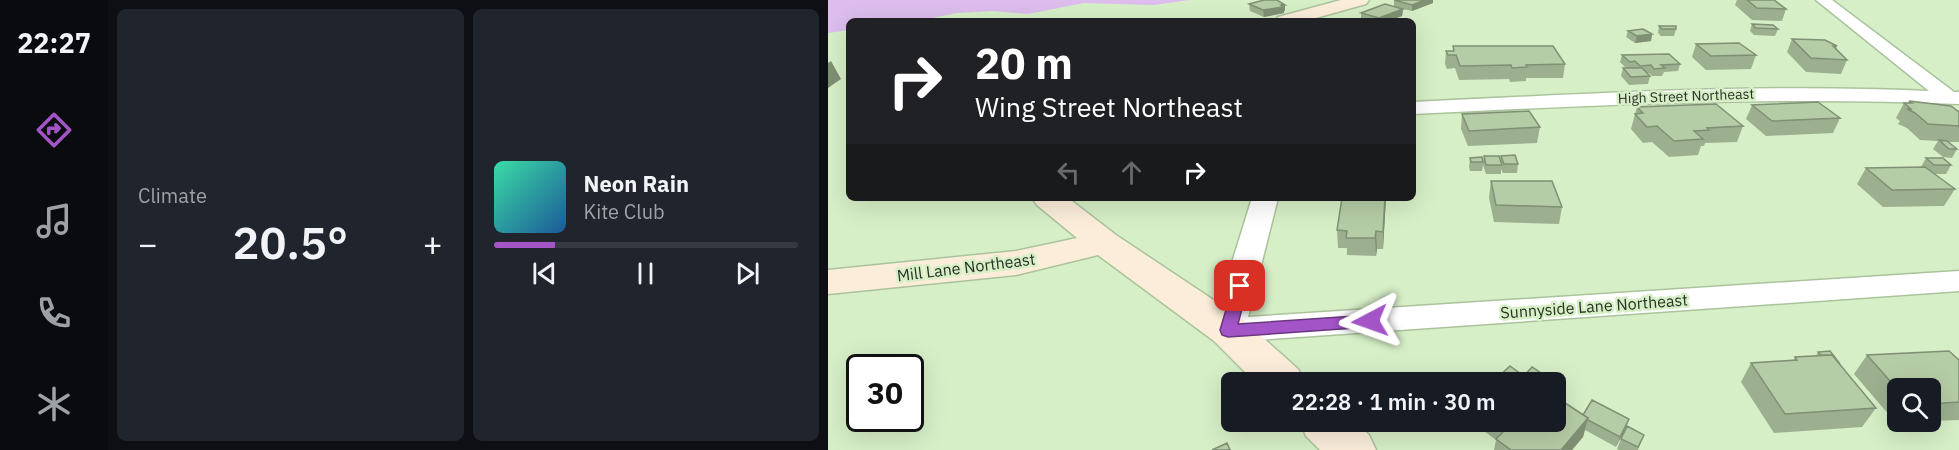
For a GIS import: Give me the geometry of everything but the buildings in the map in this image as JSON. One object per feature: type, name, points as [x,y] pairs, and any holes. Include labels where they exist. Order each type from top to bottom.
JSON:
[{"type":"street","points":[[1308,18],[1359,0]]},
{"type":"street","points":[[1823,0],[1955,98]]},
{"type":"street","name":"High Street Northeast","points":[[1416,108],[1731,94],[1835,92],[1955,98]]},
{"type":"street","points":[[1052,201],[1104,243],[1228,330],[1272,372]]},
{"type":"street","points":[[1228,330],[1264,201]]},
{"type":"street","name":"Mill Lane Northeast","points":[[828,282],[1016,263],[1104,243]]},
{"type":"street","name":"Sunnyside Lane Northeast","points":[[1228,330],[1959,281]]},
{"type":"street","points":[[1333,432],[1352,450]]},
{"type":"shaded area","points":[[828,0],[1189,0],[1154,5],[1084,3],[1028,14],[993,11],[957,13],[932,18],[846,18],[846,30],[828,33]]},
{"type":"route","points":[[1240,286],[1228,330],[1370,321]]}]
